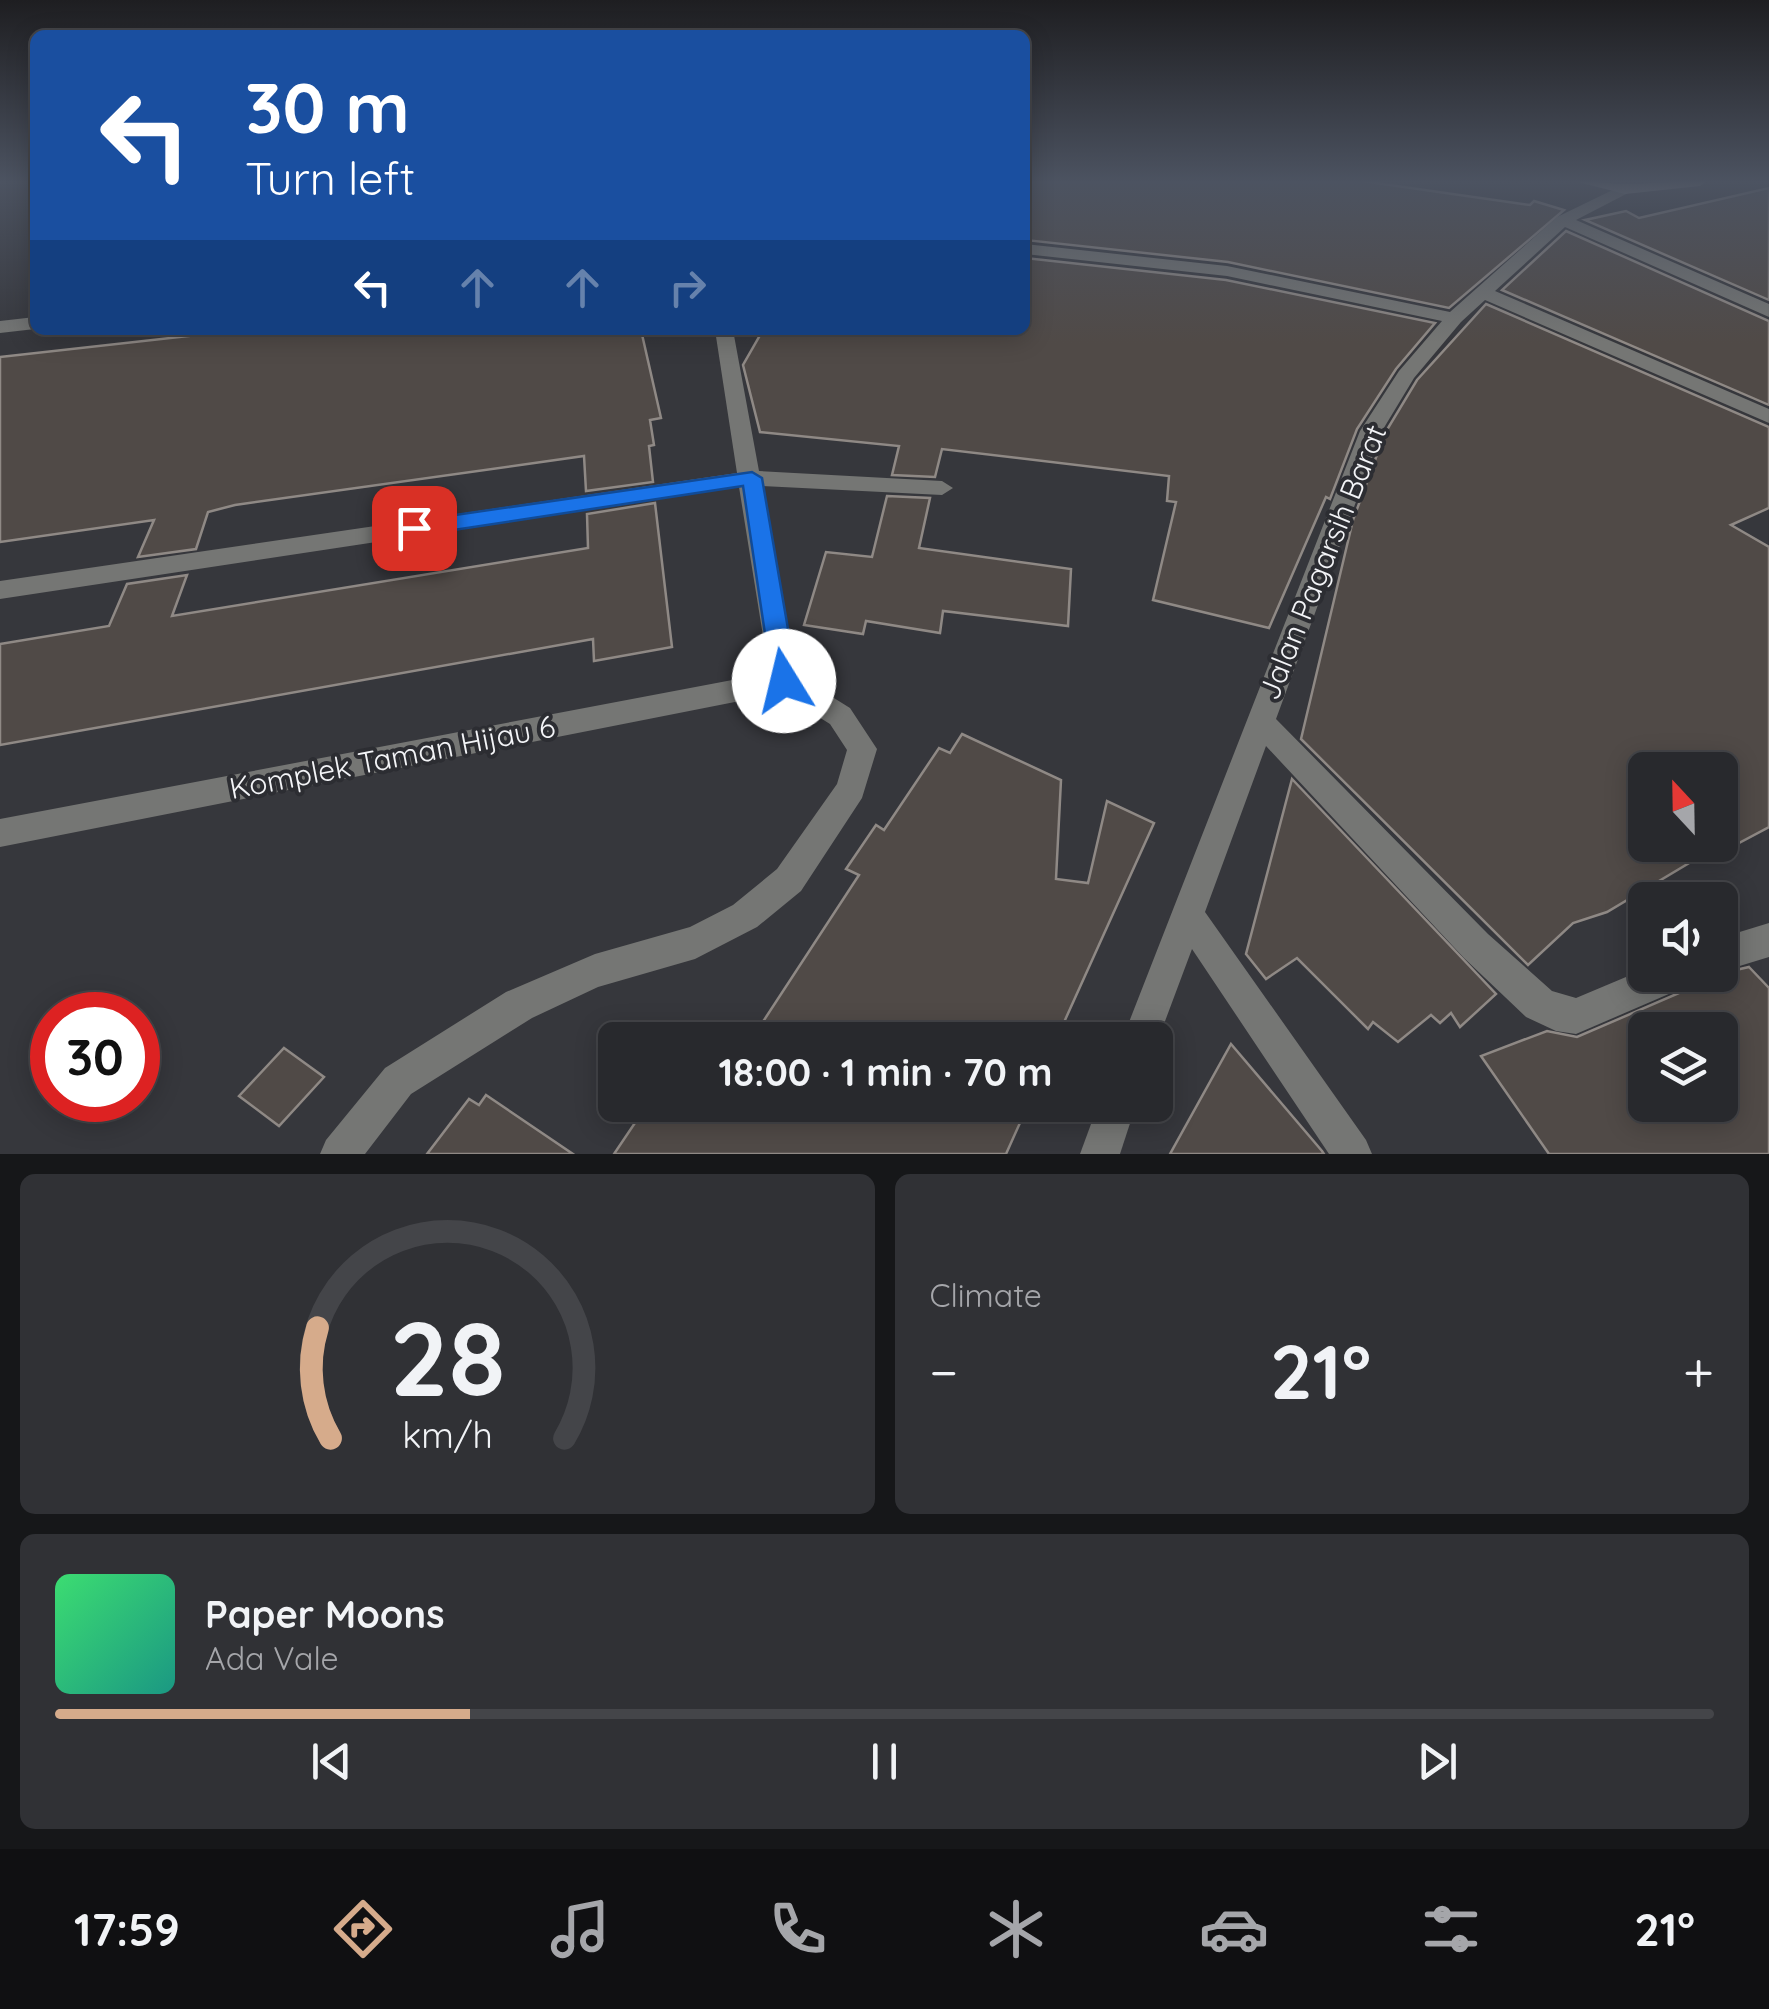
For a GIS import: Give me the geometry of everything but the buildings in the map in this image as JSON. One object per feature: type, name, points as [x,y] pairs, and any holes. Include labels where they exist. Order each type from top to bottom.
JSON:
[{"type":"street","name":"Jalan Pagarsih Barat","points":[[1146,1022],[1371,431],[1406,376],[1454,318],[1546,235]]},
{"type":"street","points":[[1597,235],[1769,311]]},
{"type":"street","points":[[1030,250],[1227,272],[1454,318]]},
{"type":"street","points":[[1483,292],[1769,416]]},
{"type":"street","points":[[0,327],[30,324]]},
{"type":"street","points":[[340,1154],[398,1081],[519,1005],[595,971],[695,942],[746,916],[789,880],[851,789],[862,749],[840,716],[784,681],[725,335]]},
{"type":"street","points":[[0,590],[752,478],[942,488]]},
{"type":"street","name":"Komplek Taman Hijau 6","points":[[0,832],[784,681]]},
{"type":"street","points":[[1259,720],[1476,946],[1539,1004],[1556,1013],[1576,1016],[1633,992]]},
{"type":"street","points":[[1186,912],[1352,1154]]},
{"type":"street","points":[[1738,949],[1769,940]]},
{"type":"street","points":[[1100,1154],[1111,1122]]},
{"type":"route","points":[[414,528],[752,478],[784,681]]}]
